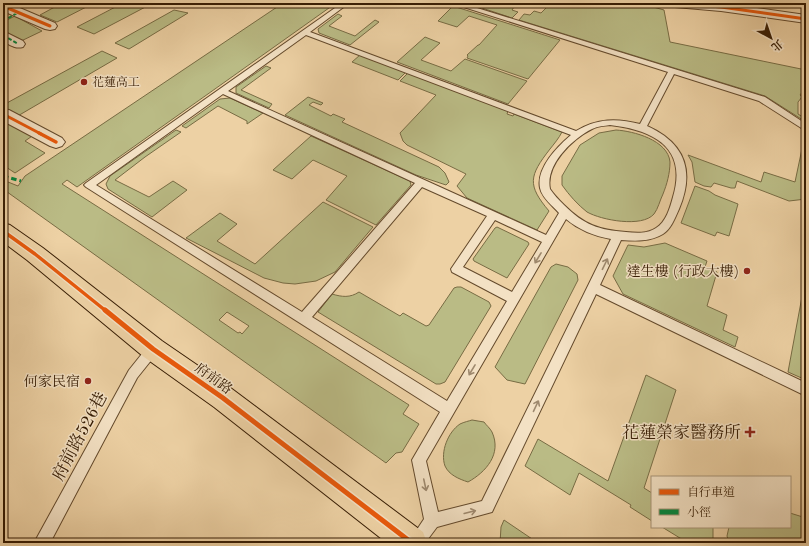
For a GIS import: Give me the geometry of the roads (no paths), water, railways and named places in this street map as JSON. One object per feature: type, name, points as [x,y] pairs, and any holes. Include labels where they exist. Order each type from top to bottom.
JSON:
[{"type":"main road","name":"府前路","points":[[3,231],[35,254],[153,349],[223,398],[412,543]]},
{"type":"street","points":[[675,3],[721,7],[806,19]]},
{"type":"street","points":[[3,6],[50,26]]},
{"type":"street","points":[[3,20],[20,12]]},
{"type":"street","points":[[3,35],[18,44]]},
{"type":"street","points":[[3,114],[56,142]]},
{"type":"lane","points":[[346,3],[89,185],[448,409]]},
{"type":"lane","points":[[454,3],[762,99],[806,128]]},
{"type":"lane","points":[[305,32],[577,134]]},
{"type":"lane","points":[[642,128],[672,71]]},
{"type":"lane","points":[[222,91],[548,240]]},
{"type":"lane","points":[[610,122],[623,123],[642,128],[660,136],[677,152],[682,161],[682,191],[668,225],[656,234],[639,237],[618,236],[587,230],[564,212],[545,188],[545,174],[565,145],[577,134],[588,127],[610,122]]},
{"type":"lane","points":[[303,319],[421,182]]},
{"type":"lane","points":[[432,521],[419,460],[564,212]]},
{"type":"lane","points":[[493,215],[456,269],[514,298]]},
{"type":"lane","points":[[416,543],[432,521],[487,507],[618,236]]},
{"type":"lane","points":[[593,287],[806,390]]},
{"type":"lane","name":"府前路526巷","points":[[42,543],[133,374],[153,349]]},
{"type":"place","name":"花蓮高工","points":[[84,82]]},
{"type":"place","name":"達生樓 (行政大樓)","points":[[747,271]]},
{"type":"place","name":"何家民宿","points":[[88,381]]},
{"type":"place","name":"花蓮榮家醫務所","points":[[750,432]]}]
